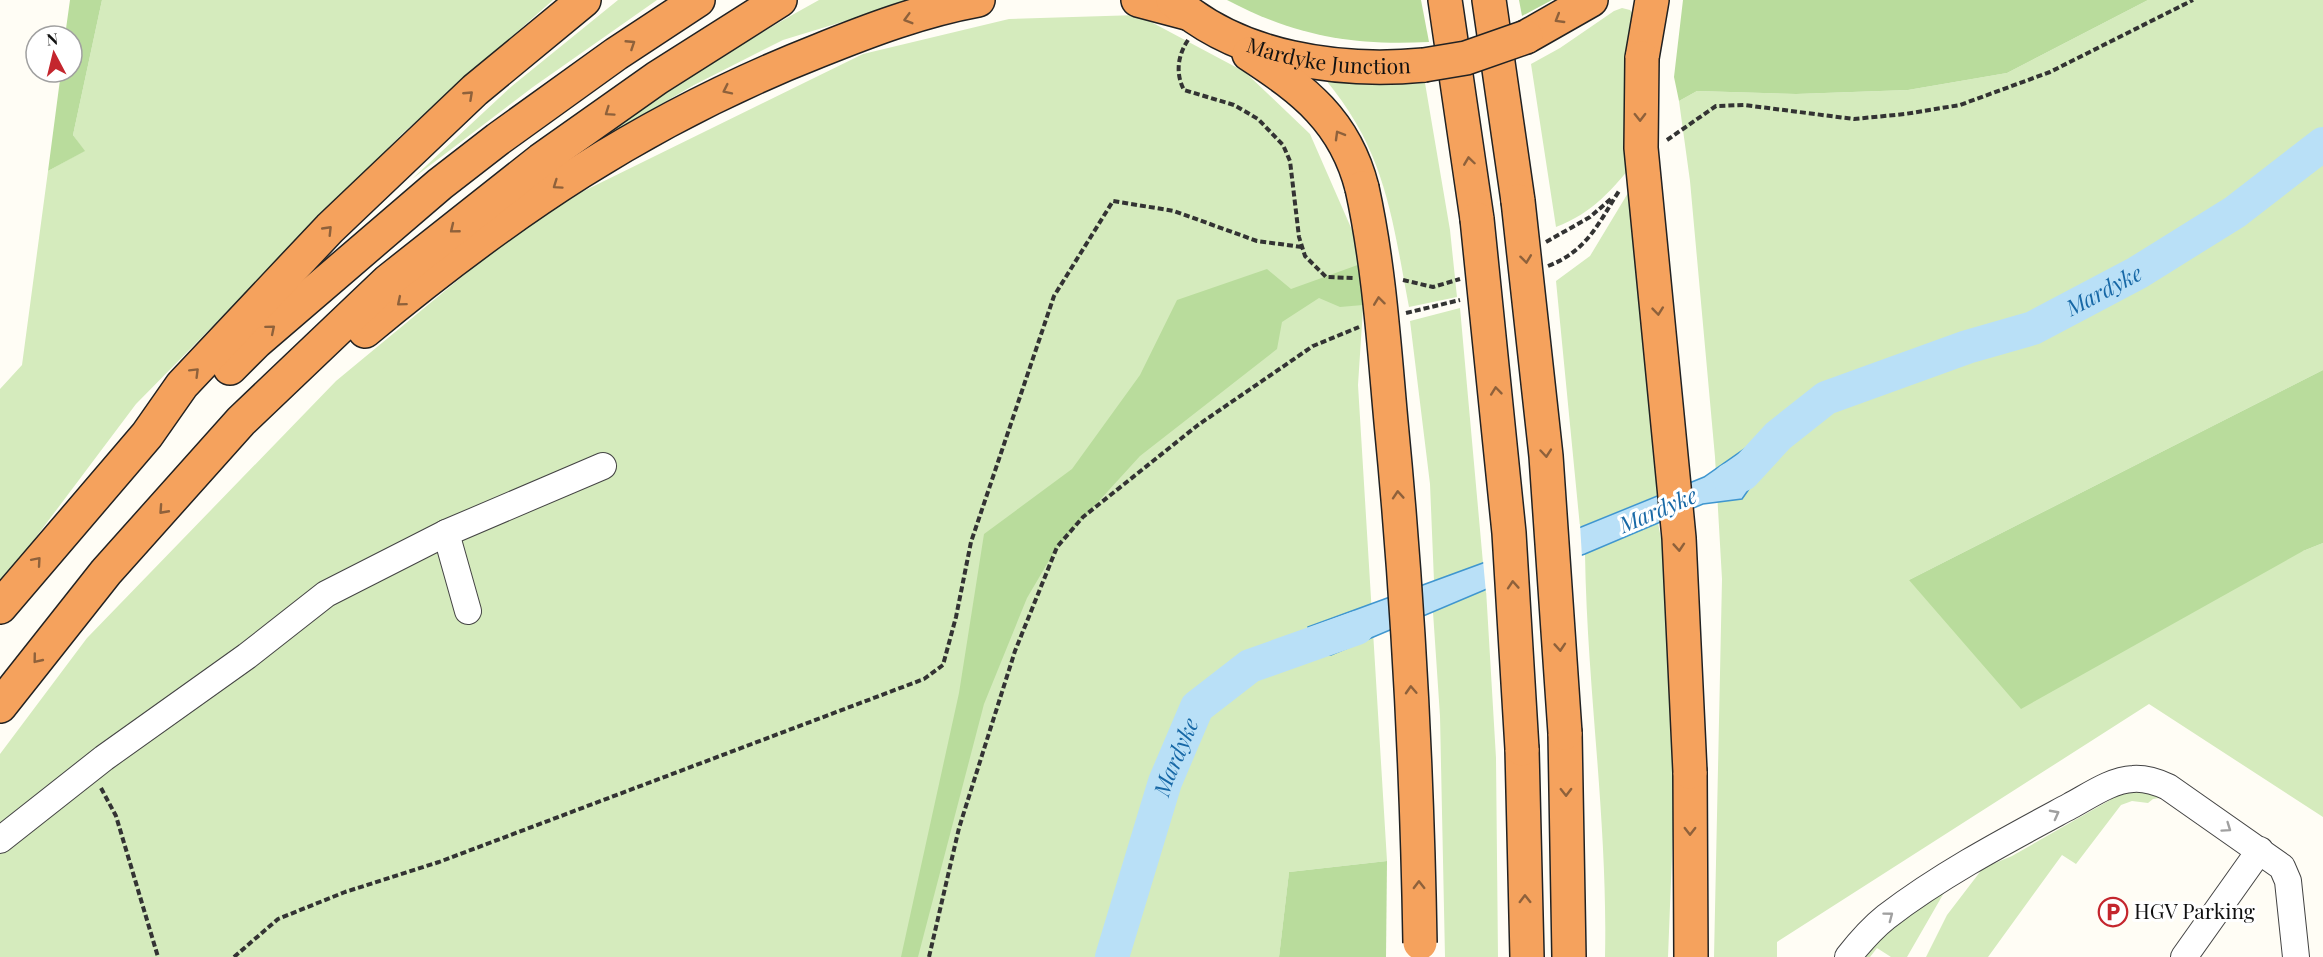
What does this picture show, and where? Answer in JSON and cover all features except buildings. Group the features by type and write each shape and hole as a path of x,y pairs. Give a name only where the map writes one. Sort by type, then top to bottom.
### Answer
{"highway":[{"path":"0,607 147,435 182,385 330,228 475,90 584,0"},
{"path":"147,435 200,398 256,342 440,184 615,54 698,0"},
{"path":"0,706 106,572 241,421 388,281 541,160 657,78 780,0"},
{"path":"202,467 234,448 326,364 408,296 480,239 568,177 663,122 756,75 876,28 978,0"},
{"path":"1138,0 1194,17 1278,73 1318,104 1347,148 1362,188 1371,236 1399,507 1415,756 1420,950"},
{"path":"1445,0 1477,219 1509,522 1522,748 1527,957"},
{"path":"1489,0 1518,201 1546,456 1565,733 1569,957"},
{"name":"Mardyke Junction","path":"1194,17 1256,46 1326,63 1366,68 1424,65 1466,58 1526,37 1591,0"},
{"path":"1652,0 1642,58 1641,148 1679,538 1690,772 1691,957"}],"lane":[{"path":"0,840 91,768 247,656 326,594 446,533 603,466"},
{"path":"446,533 468,611"},
{"path":"1848,957 1866,935 1885,918 1926,889 2024,831 2111,784 2132,778 2153,780 2168,787 2282,867 2288,880 2296,957"},
{"path":"2184,957 2260,850"}],"path":[{"path":"1666,141 1716,106 1744,105 1854,118 1905,114 1960,105 2050,72 2193,0"},
{"path":"1194,17 1178,66 1179,81 1184,90 1234,105 1258,119 1283,145 1290,161 1305,256 1326,277 1356,279"},
{"path":"1544,268 1565,260 1584,246 1621,187"},
{"path":"1538,245 1590,217 1616,195"},
{"path":"234,957 278,919 345,892 439,861 924,679 943,665 956,617 971,542 1054,296 1113,201 1174,211 1257,241 1302,247"},
{"path":"1395,280 1433,287 1463,278"},
{"path":"1401,315 1464,300"},
{"path":"929,957 959,828 1015,651 1057,548 1083,517 1198,425 1313,346 1367,324"},
{"path":"91,768 116,816 158,957"}],"green space":[{"path":"70,0 102,0 84,84 84,24 67,24"},
{"path":"102,0 553,0 403,133 136,404 0,585 0,389 22,365 48,171 84,151 73,135"},
{"path":"618,0 657,0 533,87 412,179 512,86"},
{"path":"819,0 914,0 783,40 694,85 579,152 757,35"},
{"path":"1227,0 1421,0 1429,42 1375,42 1325,36 1277,22"},
{"path":"1519,0 1552,0 1522,16"},
{"path":"1683,0 2148,0 2007,73 1908,90 1796,94 1697,91 1679,101 1674,77"},
{"path":"2148,0 2323,0 2323,370 1909,580 2303,551 2323,543 2323,817 2149,704 1777,942 1777,957 1714,957 1722,579 1715,457 1690,181 1679,101 1697,91 1796,94 1908,90 2007,73"},
{"path":"1622,8 1630,10 1635,17 1637,159 1611,190 1592,207 1556,227 1531,64"},
{"path":"1138,15 1245,72 1310,134 1366,262 1358,385 1387,861 1289,872 1279,957 0,957 0,754 87,638 336,381 539,213 863,54 1009,19"},
{"path":"1325,79 1375,85 1425,83 1450,230 1457,297 1409,307 1384,187 1361,133"},
{"path":"59,84 84,84 73,135 85,151 48,171"},
{"path":"1628,193 1659,495 1580,527 1556,281 1590,256"},
{"path":"1366,262 1363,305 1340,307 1319,298 1282,322 1277,349 1140,456 1057,547 1027,598 984,704 918,957 901,957 959,693 984,534 1072,469 1140,375 1177,300 1267,269 1291,289"},
{"path":"1460,308 1483,563 1434,581 1430,484 1410,321"},
{"path":"2323,370 2323,543 2303,551 2021,709 1909,580"},
{"path":"1658,523 1664,554 1675,778 1668,957 1605,957 1601,806 1589,655 1585,554"},
{"path":"1486,589 1496,758 1498,957 1445,957 1440,716 1433,612"},
{"path":"2133,788 2165,797 2153,799 2148,803 2132,801 2121,805 2076,864 2062,855 1988,957 1926,957 1947,915 1983,868 2012,856 2110,800 2119,792"},
{"path":"1387,861 1386,957 1279,957 1289,872"},
{"path":"1945,891 1907,957 1891,957 1877,948 1870,957 1859,957 1893,923"}],"water":[{"path":"1760,438 1768,462 1742,499 1703,504 1585,554 1487,589 1331,655 1316,656 1308,627 1581,527 1704,477"}],"pier":[{"path":"1580,524 1582,558 1486,593 1483,560"}],"waterway":[{"name":"Mardyke","path":"1730,480 1743,474 1778,436 1826,398 1967,347 2033,328 2137,273 2235,212 2323,144"},
{"name":"Mardyke","path":"1112,957 1165,782 1197,707 1250,666 1357,628"}],"place":[{"name":"HGV Parking","path":"2113,912"}]}
